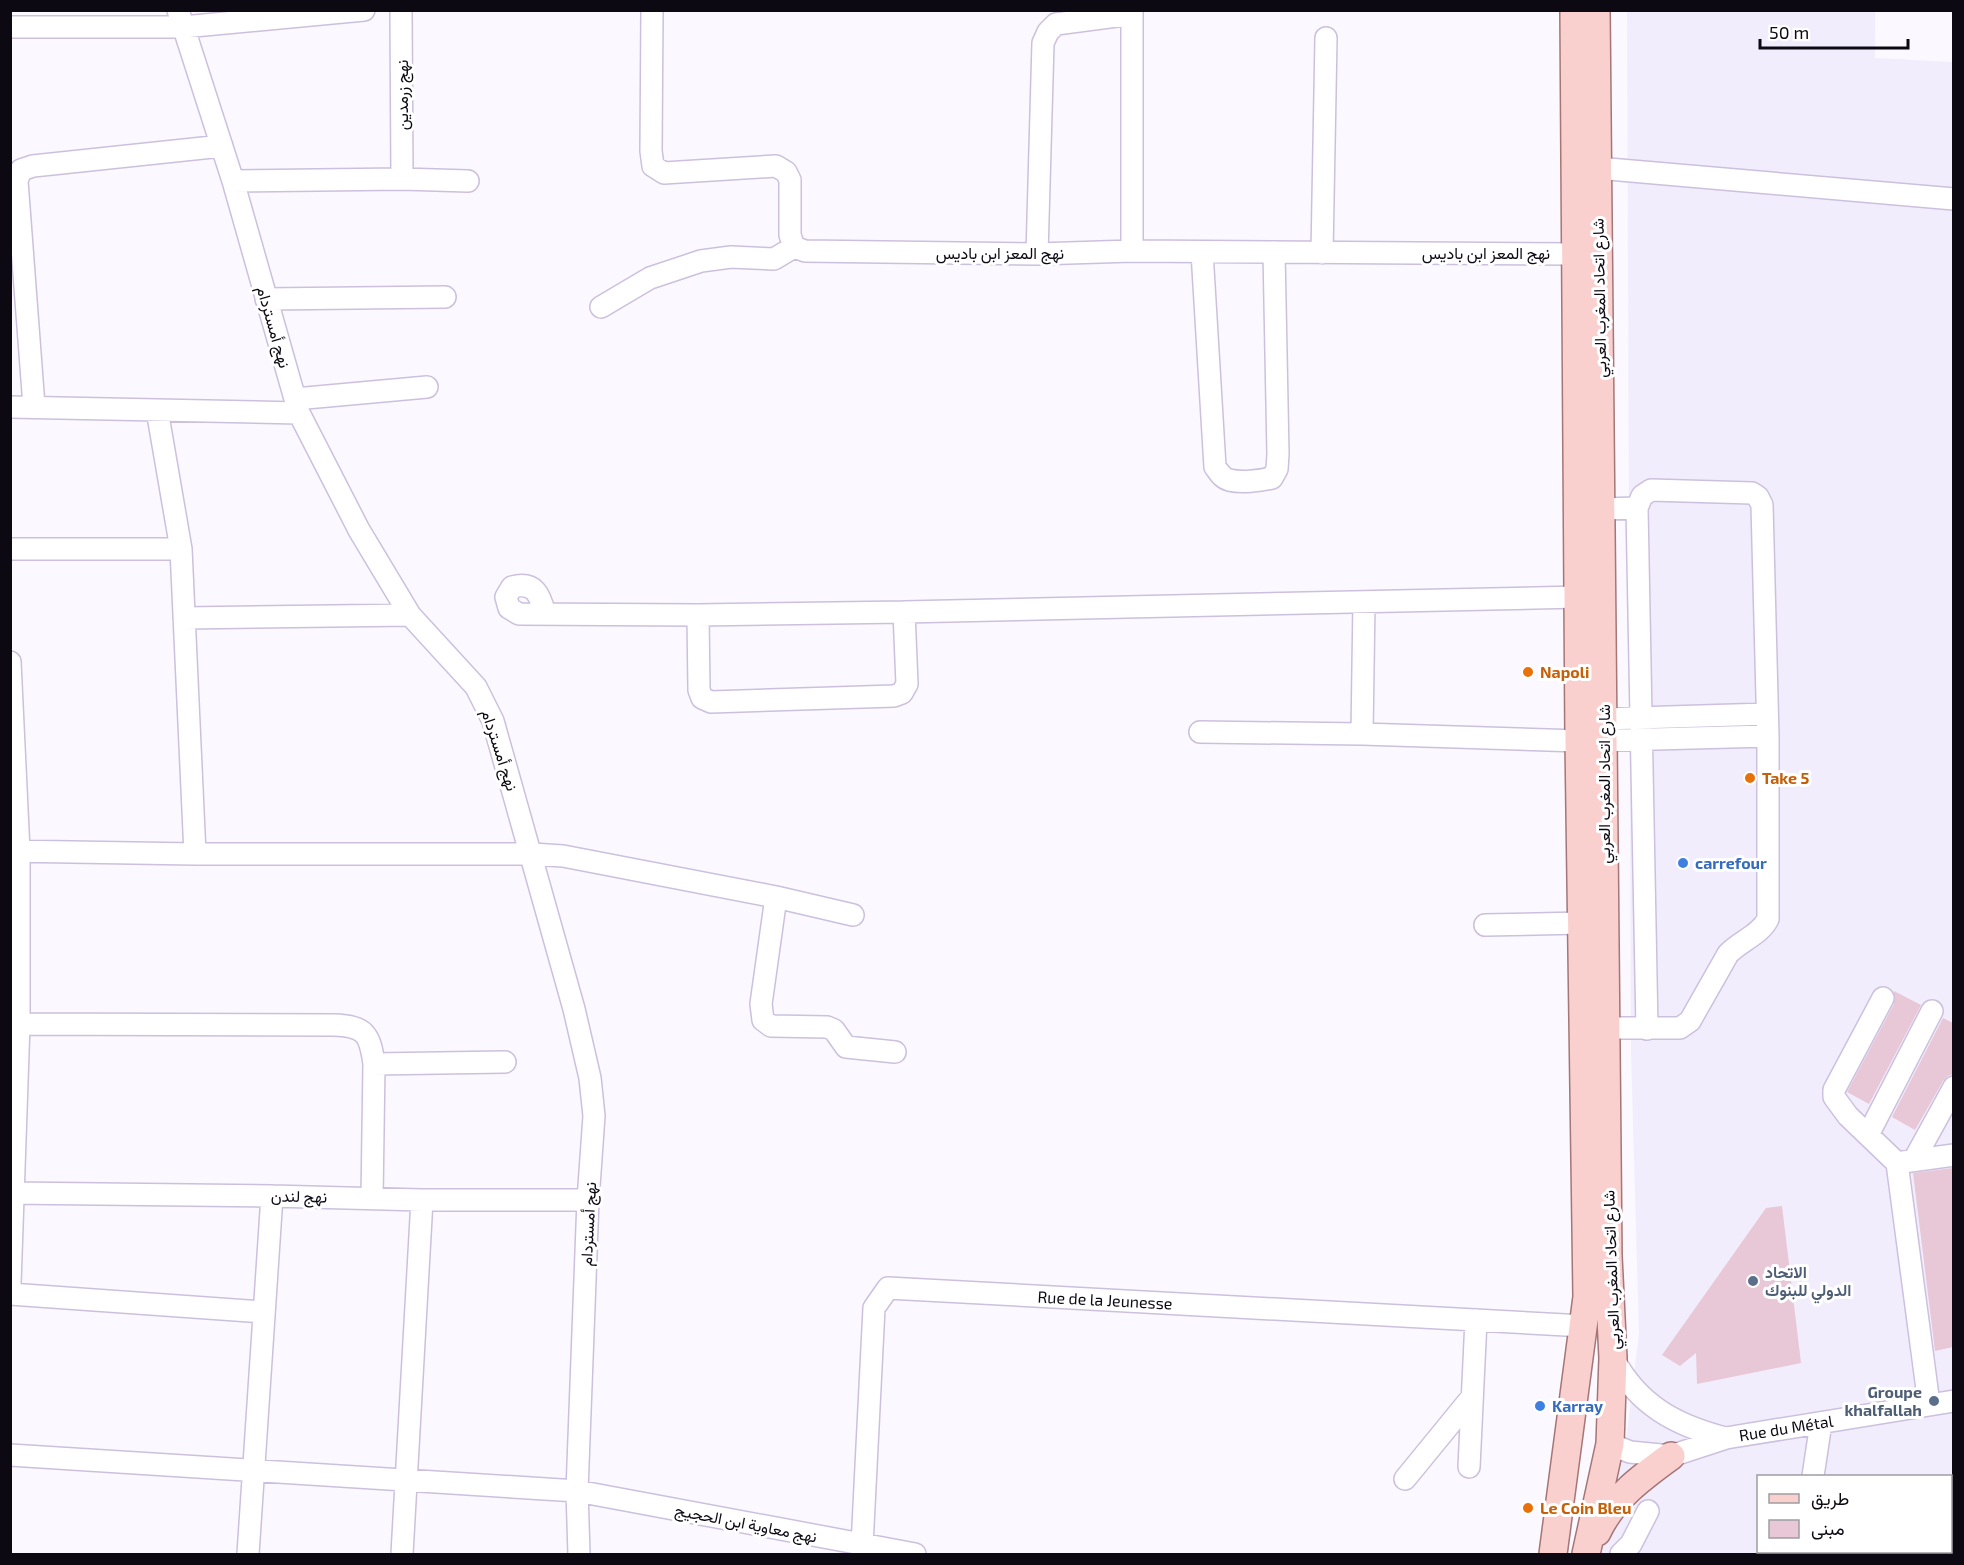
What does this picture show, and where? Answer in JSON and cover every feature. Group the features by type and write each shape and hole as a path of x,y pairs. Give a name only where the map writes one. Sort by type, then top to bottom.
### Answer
{"main road":[{"name":"شارع اتحاد المغرب العربي","path":"1553,1554 1587,1297 1582,923 1595,734 1601,509 1586,168 1574,10"},
{"name":"شارع اتحاد المغرب العربي","path":"1586,1554 1610,1444 1613,1358 1608,1256 1606,1028 1595,734 1579,597 1576,254 1586,168 1596,10"},
{"path":"1584,1326 1585,1371 1599,1420 1610,1444"},
{"path":"1586,1554 1602,1521 1621,1496 1639,1479 1671,1456"}],"street":[{"path":"10,27 364,10"},
{"name":"نهج زرمدين","path":"401,10 402,179"},
{"path":"601,306 651,278 690,264 731,257 774,259 794,247 790,235 790,180 786,172 776,166 664,173 653,166 651,151 652,10"},
{"path":"1036,254 1043,43 1048,32 1056,24 1132,12 1132,251"},
{"name":"نهج أمستردام","path":"180,19 233,181 297,406 359,530 410,615 476,687 484,700 493,721 532,854 574,1009 590,1078 594,1116 588,1200 577,1491 579,1554"},
{"path":"1322,252 1326,38"},
{"path":"34,406 17,252 17,181 21,170 33,166 222,146"},
{"path":"1586,168 1953,199"},
{"path":"233,181 402,179 468,181"},
{"name":"نهج المعز ابن باديس","path":"794,247 806,251 1036,254 1132,251 1576,254"},
{"path":"1202,252 1215,467 1229,480 1262,480 1272,478 1277,469 1278,454 1274,252"},
{"path":"266,299 445,297"},
{"path":"10,407 158,410 297,406 427,387"},
{"path":"158,410 181,549 195,854"},
{"path":"1606,1028 1647,1029 1685,1026 1728,954 1734,947 1761,930 1768,919 1768,736 1762,504 1752,493 1651,490 1642,496 1637,508 1647,1029"},
{"path":"1601,509 1637,508"},
{"path":"10,549 181,549"},
{"path":"544,614 698,615 904,612 1579,597"},
{"path":"1362,734 1364,602"},
{"path":"698,615 699,690 702,698 711,702 894,696 903,693 907,684 904,612"},
{"path":"184,618 410,615"},
{"path":"10,662 15,851 15,1024 10,1284"},
{"path":"1595,734 1642,718 1767,714"},
{"path":"1200,732 1595,734 1642,739 1768,736"},
{"path":"15,851 195,854 532,854 579,858 776,897 853,915"},
{"path":"776,897 761,1004 762,1020 771,1026 827,1027 834,1030 846,1047 895,1052"},
{"path":"1485,925 1582,923"},
{"path":"1883,998 1834,1090 1834,1097 1848,1116 1868,1135 1905,1161 1953,1155"},
{"path":"1868,1135 1932,1011"},
{"path":"15,1024 347,1025 366,1036 371,1042 374,1064 372,1198"},
{"path":"374,1064 505,1062"},
{"path":"1929,1404 1905,1161 1953,1087"},
{"name":"نهج لندن","path":"12,1193 422,1200 588,1200"},
{"path":"248,1554 272,1196"},
{"path":"402,1554 422,1200"},
{"name":"Rue de la Jeunesse","path":"862,1546 874,1308 888,1288 1584,1326"},
{"path":"10,1294 263,1312"},
{"path":"1469,1467 1476,1320"},
{"name":"Rue du Métal","path":"1613,1358 1624,1378 1664,1415 1686,1426 1726,1438"},
{"path":"1405,1479 1472,1397"},
{"name":"Rue du Métal","path":"1610,1444 1630,1452 1671,1456 1726,1438 1953,1401"},
{"path":"1813,1475 1821,1423"},
{"name":"نهج معاوية ابن الحجيج","path":"10,1455 577,1491 862,1546 915,1554"},
{"path":"1621,1554 1631,1544 1648,1511"}],"shaded area":[{"path":"1627,11 1875,11 1875,58 1953,62 1953,1554 1597,1554 1625,1450 1639,1333 1631,1053"}],"building":[{"path":"1894,991 1921,1005 1869,1104 1847,1092 1894,1004"},
{"path":"1943,1018 1953,1023 1953,1074 1943,1081 1915,1130 1892,1117"},
{"path":"1953,1168 1953,1347 1935,1351 1913,1173"},
{"name":"الاتحاد الدولي للبنوك","path":"1782,1206 1801,1363 1697,1384 1696,1353 1680,1366 1662,1355 1766,1208"}],"place":[{"name":"Napoli","path":"1528,672"},
{"name":"Take 5","path":"1750,778"},
{"name":"carrefour","path":"1683,863"},
{"name":"الاتحاد الدولي للبنوك","path":"1753,1281"},
{"name":"Groupe khalfallah","path":"1934,1401"},
{"name":"Karray","path":"1540,1406"},
{"name":"Le Coin Bleu","path":"1528,1508"}]}
